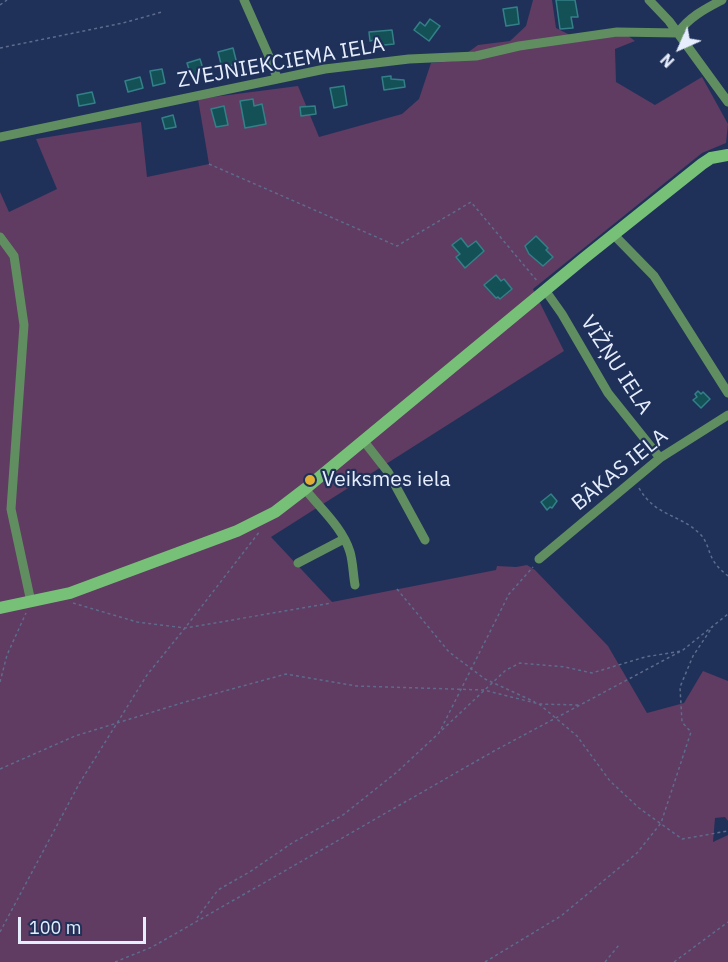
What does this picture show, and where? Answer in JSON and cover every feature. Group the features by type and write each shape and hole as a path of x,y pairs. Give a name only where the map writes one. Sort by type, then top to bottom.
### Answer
{"main road":[{"path":"0,608 81,590 252,525 275,512 613,234 702,164 711,158 728,155"}],"street":[{"path":"244,0 277,78"},
{"path":"648,0 678,33 728,102"},
{"path":"678,33 684,24 699,12 722,0"},
{"name":"ZVEJNIEKCIEMA IELA","path":"0,137 325,69 389,61 476,56 519,46 617,32 678,33"},
{"path":"613,234 654,276 728,393"},
{"path":"0,237 14,256 24,325 10,509 31,602"},
{"name":"VIŽŅU IELA","path":"545,290 562,314 608,393 660,458"},
{"name":"BĀKAS IELA","path":"538,559 660,458 728,415"},
{"path":"363,440 388,472 425,540"},
{"path":"305,489 344,539 350,551 355,585"},
{"path":"298,563 344,539"}],"path":[{"path":"0,5 7,0"},
{"path":"0,48 123,23 162,12"},
{"path":"209,164 397,246 471,202 545,290"},
{"path":"634,479 645,497 662,512 701,534 719,569 728,576"},
{"path":"0,932 79,783 147,675 261,530"},
{"path":"439,733 509,594 538,559"},
{"path":"397,589 449,652 492,682 539,704 578,736 610,781 639,808 682,839 728,831"},
{"path":"55,597 138,622 186,628 332,603"},
{"path":"0,682 7,654 31,602"},
{"path":"115,962 152,947 494,750 683,650 728,614"},
{"path":"485,962 561,916 637,854 661,823 691,732 682,722 680,687 693,656 716,623"},
{"path":"195,921 218,890 292,843 343,815 397,772 506,670 520,663 565,667 592,673 645,657 683,650"},
{"path":"0,769 75,736 286,674 356,687 484,690 539,704 580,705"},
{"path":"674,962 728,922"},
{"path":"605,962 619,945"}],"shaded area":[{"path":"533,0 552,0 556,28 580,40 627,35 635,41 615,49 616,82 655,105 702,77 728,124 726,143 702,153 533,289 564,351 271,537 332,602 496,570 497,566 527,565 535,570 608,646 647,713 684,703 703,671 728,681 728,821 725,817 715,818 713,842 728,835 728,962 0,962 0,192 9,212 57,189 36,139 141,122 147,177 209,164 198,99 298,86 319,137 402,114 419,99 431,63 456,61 478,45 510,41 526,26"}],"building":[{"path":"556,0 575,0 578,17 571,17 573,28 560,29"},
{"path":"517,7 519,24 506,26 503,9"},
{"path":"430,19 440,26 429,41 414,30 420,22 425,26"},
{"path":"392,30 394,44 374,46 374,40 370,41 369,32"},
{"path":"233,48 237,64 222,68 218,52"},
{"path":"200,59 204,72 191,76 187,63"},
{"path":"162,69 165,83 153,86 150,71"},
{"path":"391,76 391,79 404,80 405,87 384,90 382,77"},
{"path":"140,77 143,88 128,92 125,81"},
{"path":"344,86 347,105 334,108 330,88"},
{"path":"92,92 95,103 79,106 77,95"},
{"path":"253,99 254,106 262,104 266,124 245,128 240,101"},
{"path":"224,106 228,125 216,127 211,109"},
{"path":"315,106 316,114 301,116 300,107"},
{"path":"173,115 176,127 165,129 162,118"},
{"path":"536,236 553,257 543,266 529,254 525,246"},
{"path":"461,238 468,247 476,241 484,251 465,268 456,257 460,254 452,245"},
{"path":"496,275 501,281 504,279 512,289 500,299 496,298 484,285"},
{"path":"698,391 701,394 703,392 710,399 701,408 693,400 697,397 695,394"},
{"path":"551,494 557,501 552,508 547,510 541,502"}],"place":[{"name":"Veiksmes iela","path":"310,480"}]}
